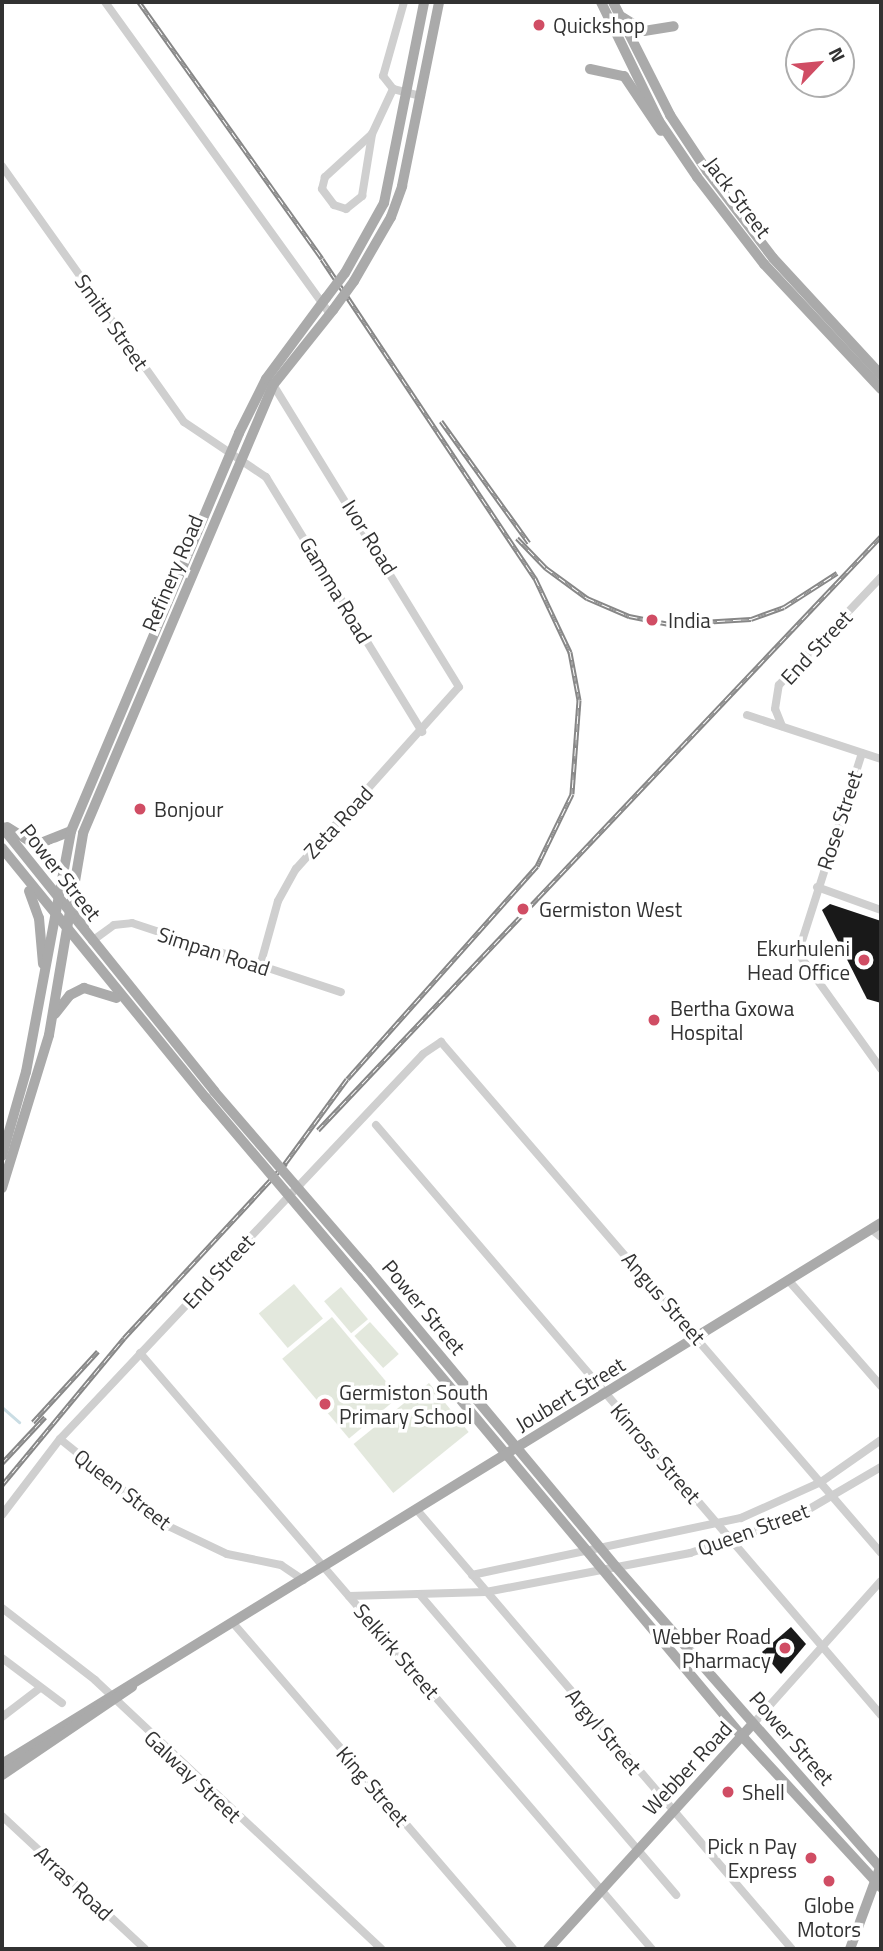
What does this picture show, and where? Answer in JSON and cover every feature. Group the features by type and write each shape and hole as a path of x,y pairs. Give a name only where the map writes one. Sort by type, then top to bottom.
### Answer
{"main road":[{"name":"Refinery Road","path":"2,1156 49,961 71,831 188,555 270,381 345,273 380,212 424,2"},
{"name":"Refinery Road","path":"270,381 332,312 354,281 391,217 421,96 439,2"},
{"name":"Jack Street","path":"601,2 676,146 764,264 881,389"},
{"name":"Jack Street","path":"613,2 670,115 707,171 773,258 881,375"},
{"path":"619,15 644,31 674,26"},
{"path":"590,69 624,76 648,117 676,146"},
{"path":"380,212 391,217"},
{"name":"Refinery Road","path":"2,1185 52,1017 83,833 198,560 236,453"},
{"path":"188,555 198,560"},
{"path":"167,603 178,607"},
{"path":"145,656 155,661"},
{"path":"2,821 28,844 51,843 71,831"},
{"name":"Power Street","path":"2,827 210,1094 358,1277 741,1735 878,1885"},
{"name":"Power Street","path":"2,848 25,882 124,1002 367,1268 602,1551 881,1867"},
{"path":"75,880 89,938"},
{"path":"25,882 42,935 41,986"},
{"path":"52,1017 70,995 84,988 124,1002"},
{"name":"Joubert Street","path":"2,1775 135,1684 881,1223"},
{"name":"Joubert Street","path":"2,1763 112,1699"},
{"name":"Webber Road","path":"548,1949 753,1724"},
{"path":"850,1949 878,1885 881,1867"}],"street":[{"path":"106,2 332,312"},
{"path":"404,2 383,76 393,89 421,96"},
{"path":"372,134 325,177 323,189 334,205 346,209 362,196 372,134 393,89"},
{"name":"Smith Street","path":"2,166 174,410 196,432 236,453"},
{"name":"Ivor Road","path":"270,381 456,676 458,692 452,701"},
{"name":"Gamma Road","path":"236,453 271,484 422,732"},
{"name":"End Street","path":"782,726 775,709 779,685 881,578"},
{"name":"Zeta Road","path":"260,966 278,901 296,869 452,701"},
{"path":"747,715 881,759"},
{"name":"Rose Street","path":"862,752 817,887 799,957 879,1066"},
{"path":"817,887 881,909"},
{"name":"Simpan Road","path":"89,938 114,925 132,923 341,992"},
{"name":"End Street","path":"2,1514 60,1439 140,1353 423,1054 436,1043 446,1044"},
{"name":"Angus Street","path":"446,1044 881,1553"},
{"path":"879,1066 881,1074"},
{"name":"Kinross Street","path":"376,1125 881,1715"},
{"path":"871,1230 881,1237"},
{"path":"789,1281 881,1386"},
{"name":"Selkirk Street","path":"140,1353 652,1949"},
{"name":"Queen Street","path":"60,1439 122,1494 187,1537 227,1554 275,1562 303,1580"},
{"name":"Queen Street","path":"589,1553 718,1525 821,1482 881,1440"},
{"name":"Queen Street","path":"603,1569 732,1541 834,1497 881,1467"},
{"name":"Argyl Street","path":"417,1510 672,1812 792,1949"},
{"path":"472,1575 589,1553"},
{"path":"349,1596 421,1596 486,1591 603,1569"},
{"name":"Webber Road","path":"753,1724 881,1581"},
{"path":"421,1596 676,1895"},
{"name":"Galway Street","path":"2,1608 112,1699 380,1949"},
{"name":"King Street","path":"233,1623 513,1949"},
{"path":"2,1658 62,1703"},
{"path":"2,1717 40,1688"},
{"name":"Arras Road","path":"2,1816 145,1949"}],"shaded area":[{"path":"294,1284 323,1318 288,1348 259,1314"},
{"path":"341,1287 368,1319 351,1333 324,1301"},
{"path":"332,1317 399,1397 349,1438 282,1359"},
{"path":"370,1322 399,1354 383,1368 354,1336"},
{"path":"429,1383 469,1432 393,1493 354,1444"}],"building":[{"name":"Ekurhuleni Head Office","path":"830,904 881,921 881,1003 867,999 822,910"},
{"name":"Webber Road Pharmacy","path":"791,1627 806,1644 781,1674 762,1652"}],"waterway":[{"path":"2,1407 19,1422"}],"railway":[{"path":"139,2 322,259 535,578 570,652 579,700 572,794 537,866 347,1079 281,1169"},
{"path":"441,421 529,543"},
{"path":"318,1130 881,536"},
{"path":"517,538 546,568 587,598 629,616 669,624 751,619 784,607 837,573"},
{"path":"2,1485 124,1338 286,1163"},
{"path":"33,1422 98,1351"},
{"path":"2,1463 45,1417"}],"place":[{"name":"Quickshop","path":"539,25"},
{"name":"India","path":"652,620"},
{"name":"Bonjour","path":"140,809"},
{"name":"Germiston West","path":"523,909"},
{"name":"Ekurhuleni Head Office","path":"864,960"},
{"name":"Bertha Gxowa Hospital","path":"654,1020"},
{"name":"Germiston South Primary School","path":"325,1404"},
{"name":"Webber Road Pharmacy","path":"785,1648"},
{"name":"Shell","path":"728,1792"},
{"name":"Pick n Pay Express","path":"811,1858"},
{"name":"Globe Motors","path":"829,1881"}]}
